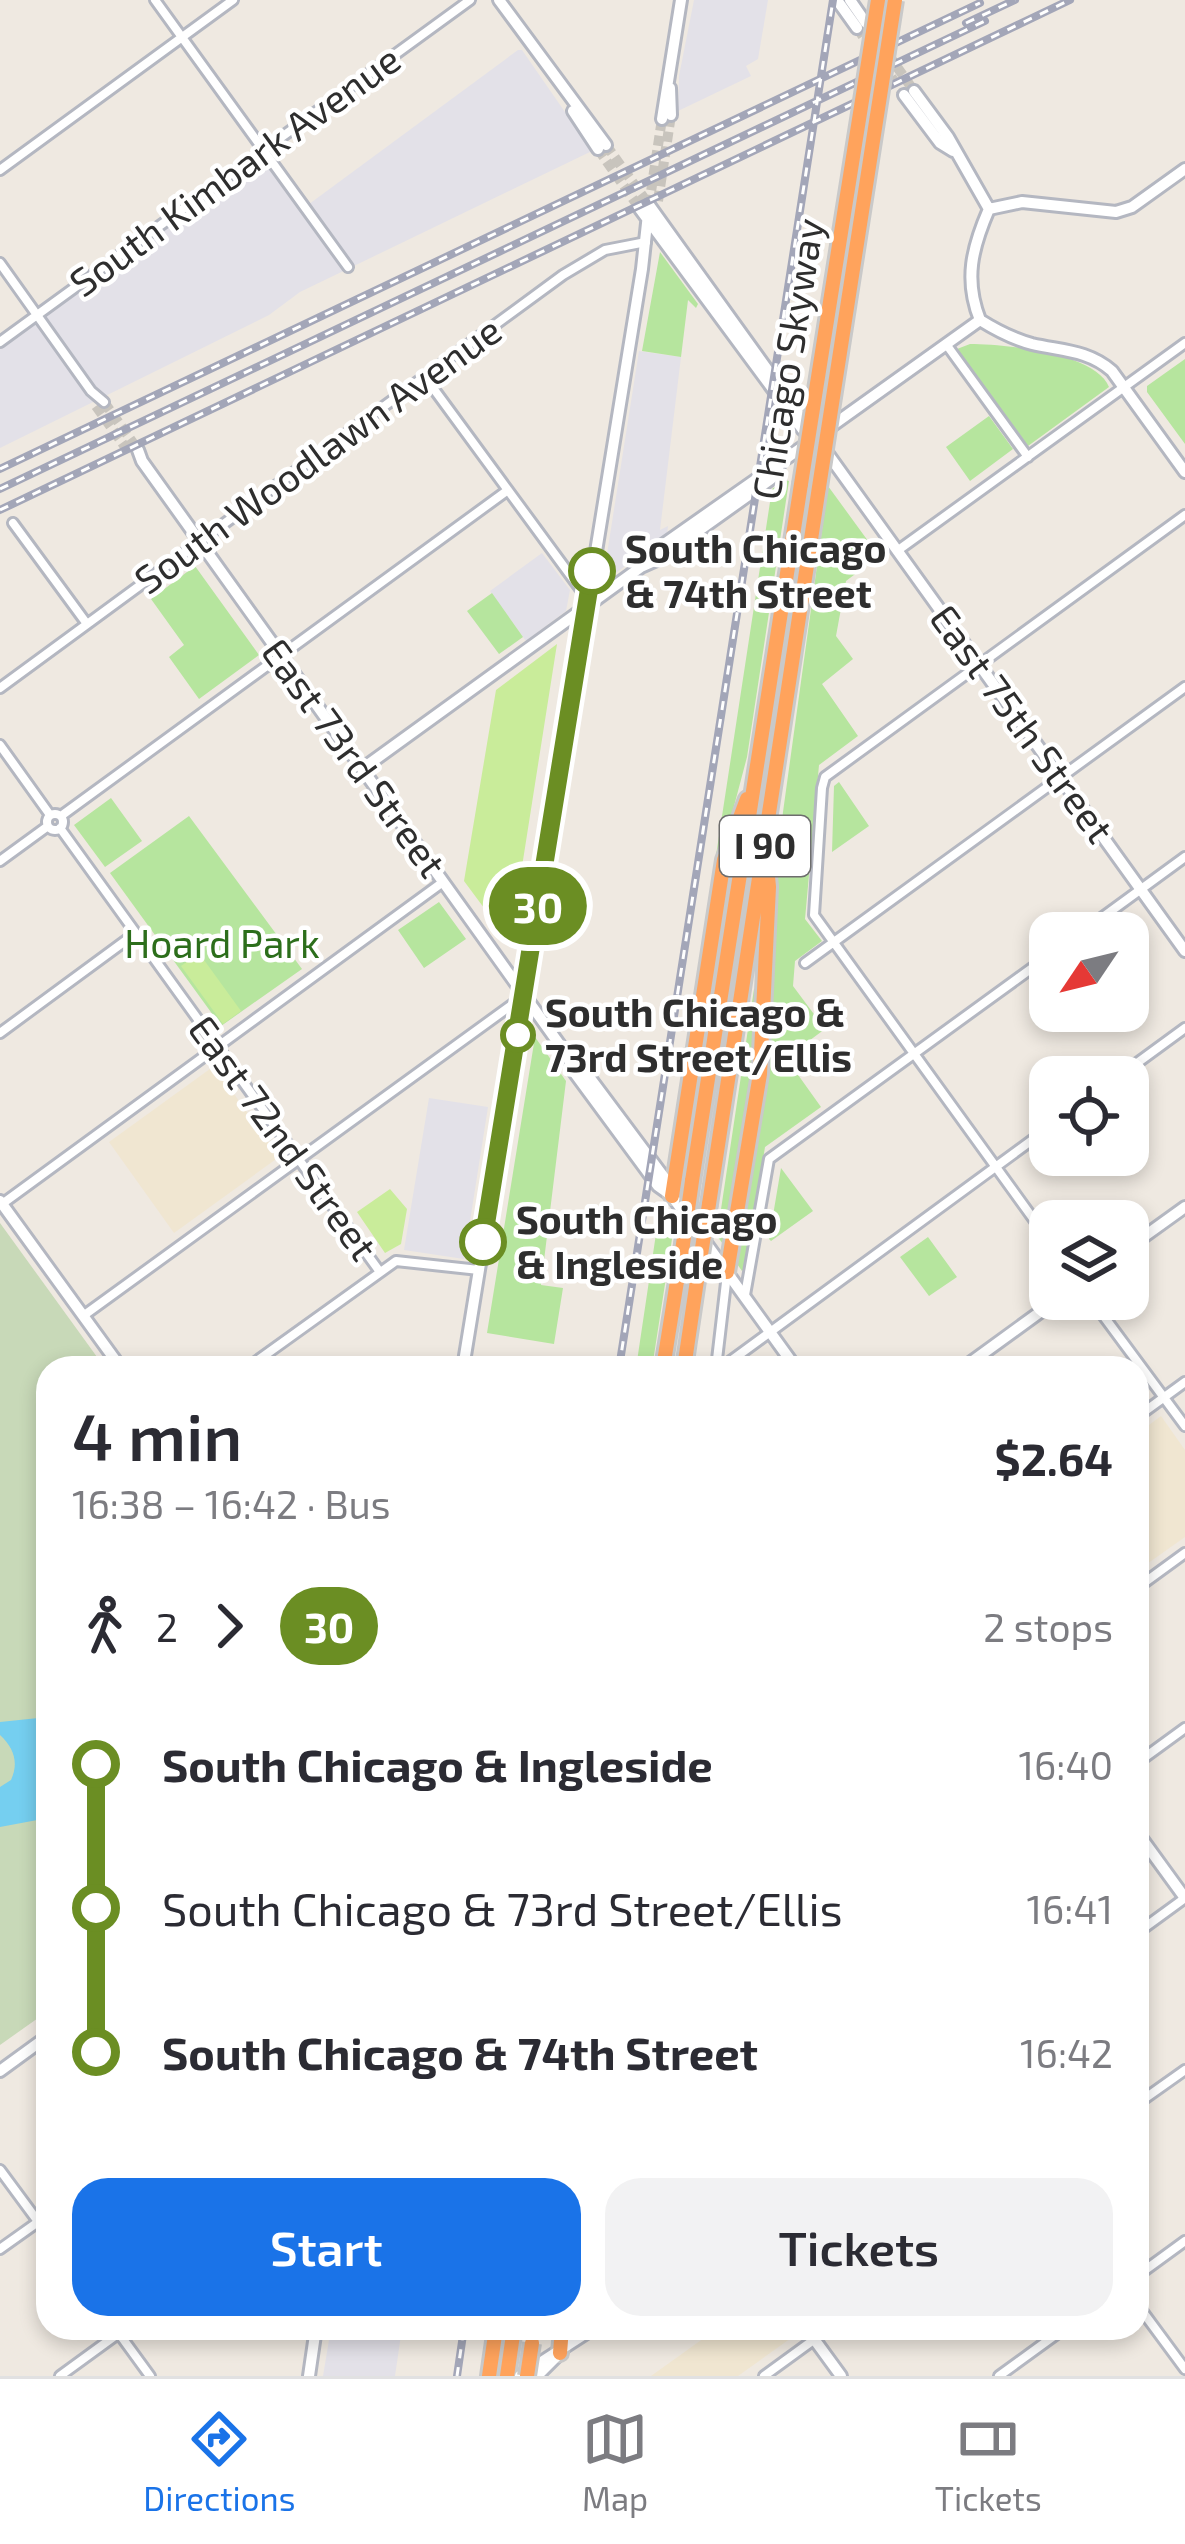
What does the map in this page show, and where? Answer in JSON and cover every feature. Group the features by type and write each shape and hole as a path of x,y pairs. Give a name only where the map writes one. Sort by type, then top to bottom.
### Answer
{"highway":[{"name":"Chicago Skyway","path":"665,1356 878,0"},
{"name":"Chicago Skyway","path":"686,1356 895,0"},
{"path":"672,1196 724,860 738,814 753,789"},
{"path":"727,1272 763,1040 769,887 765,848"},
{"path":"489,2376 494,2340"},
{"path":"507,2376 512,2340"},
{"path":"523,2376 532,2340"},
{"path":"560,2353 561,2340"}],"street":[{"path":"155,0 347,267"},
{"path":"0,170 233,0"},
{"name":"South Kimbark Avenue","path":"0,341 470,0"},
{"path":"500,0 602,147"},
{"path":"666,117 681,0"},
{"path":"837,0 852,5 862,25"},
{"path":"909,93 988,209"},
{"path":"988,209 1022,202 1116,212 1185,169"},
{"path":"988,209 976,238 969,281 980,320 1030,344 1084,352 1100,361 1185,472"},
{"name":"East 75th Street","path":"646,242 650,212 1185,951"},
{"path":"465,1356 646,242"},
{"name":"South Woodlawn Avenue","path":"0,688 583,262 605,250 646,242"},
{"path":"0,263 100,404"},
{"path":"362,770 640,567 672,537 980,320"},
{"path":"897,551 1185,343"},
{"path":"946,344 1028,457"},
{"path":"424,376 587,602"},
{"name":"East 73rd Street","path":"137,455 574,1072 658,1186 672,1196 787,1356"},
{"path":"0,861 508,490"},
{"path":"1029,1213 812,908 825,777 1185,515"},
{"path":"13,523 87,624"},
{"path":"805,963 1185,687"},
{"name":"East 72nd Street","path":"0,745 380,1272"},
{"path":"1110,912 1185,857"},
{"path":"112,1356 1,1203 443,882"},
{"path":"0,1033 136,933"},
{"path":"745,1297 770,1160 1029,970"},
{"path":"83,1316 524,996"},
{"path":"1147,1056 1185,1028"},
{"path":"735,1356 1029,1143"},
{"path":"1149,1233 1185,1207"},
{"path":"264,1356 402,1258 479,1270"},
{"path":"719,1356 727,1272"},
{"path":"980,1356 1029,1320"},
{"path":"1107,1320 1133,1356"},
{"path":"1149,1377 1185,1426"},
{"path":"1149,1408 1185,1382"},
{"path":"1149,1579 1185,1553"},
{"path":"1149,1754 1185,1728"},
{"path":"1149,1848 1185,1898 1149,1924"},
{"path":"0,2071 36,2045"},
{"path":"1149,2096 1185,2070"},
{"path":"0,2170 36,2219"},
{"path":"0,2249 36,2223"},
{"path":"1149,2267 1185,2241"},
{"path":"1149,2320 1185,2369"},
{"path":"60,2376 106,2340"},
{"path":"124,2340 151,2376"},
{"path":"309,2376 314,2340"},
{"path":"537,2376 578,2340"},
{"path":"764,2376 813,2340"},
{"path":"815,2340 841,2376"},
{"path":"999,2376 1048,2340"},
{"path":"523,2376 545,2358 560,2353"},
{"path":"557,2376 560,2353"}],"shaded area":[{"path":"694,0 768,0 758,59 746,66 751,76 678,111 679,76"},
{"path":"518,50 592,151 300,292 269,315 0,448 0,348 262,157 301,210"},
{"path":"639,351 681,357 660,530 668,526 667,535 609,578 604,573"},
{"path":"542,553 570,590 566,611 526,641 490,591"},
{"path":"214,1066 279,1157 174,1233 109,1142"},
{"path":"429,1098 488,1107 464,1259 404,1250"},
{"path":"1161,1416 1185,1450 1185,1537 1149,1562 1149,1425"},
{"path":"329,2340 400,2340 395,2376 323,2376"},
{"path":"701,2340 788,2340 738,2376 651,2376"}],"green space":[{"path":"660,252 698,304 696,308 688,300 681,357 642,351"},
{"path":"970,344 1068,358 1101,375 1109,387 1028,446 957,349"},
{"path":"1185,359 1185,444 1147,386"},
{"path":"989,416 1013,449 970,481 946,447"},
{"path":"789,481 747,757 724,844 669,1163 772,489"},
{"path":"828,486 879,556 846,581 836,636 853,659 822,684 858,736 819,765 805,919 822,941 795,961 793,986 825,1029 786,1058 821,1107 765,1147 742,1271 735,1261 783,812"},
{"path":"195,566 259,655 199,699 169,657 184,645 151,599"},
{"path":"492,593 523,637 499,654 467,611"},
{"path":"557,644 510,943 464,881 496,690"},
{"path":"839,782 869,826 832,852 834,786"},
{"path":"111,798 142,841 105,867 74,825"},
{"name":"Hoard Park","path":"189,816 302,969 221,1026 110,873"},
{"path":"439,902 466,939 424,968 398,930"},
{"path":"199,953 241,1011 223,1024 181,966"},
{"path":"754,989 760,990 758,1056 723,1244 717,1236"},
{"path":"535,1037 566,1081 541,1285 563,1288 554,1344 487,1333"},
{"path":"781,1168 813,1211 771,1241 769,1239"},
{"path":"390,1189 407,1209 401,1244 385,1253 357,1212"},
{"path":"660,1207 674,1226 654,1356 638,1356"},
{"path":"0,1223 96,1356 36,1356 36,2020 0,2045"},
{"path":"928,1237 957,1277 929,1296 900,1257"}],"water":[{"path":"36,1718 36,1820 0,1827 0,1787 11,1780 15,1762 0,1735 0,1722"}],"tunnel":[{"path":"857,28 904,95"},
{"path":"871,30 914,91"},
{"path":"658,201 671,115"},
{"path":"649,205 662,119"},
{"path":"606,145 649,205"},
{"path":"598,149 640,209"},
{"path":"104,402 138,450"},
{"path":"96,406 130,454"}],"railway":[{"path":"621,1356 833,0"},
{"path":"966,23 1015,0"},
{"path":"0,510 1070,0"},
{"path":"0,469 980,3"},
{"path":"0,489 985,21"},
{"path":"457,2376 462,2340"}],"bus line":[{"name":"30","path":"483,1242 592,571"}],"place":[{"name":"South Chicago & 74th Street","path":"592,571"},
{"name":"South Chicago & 73rd Street/Ellis","path":"518,1035"},
{"name":"South Chicago & Ingleside","path":"483,1242"}]}
